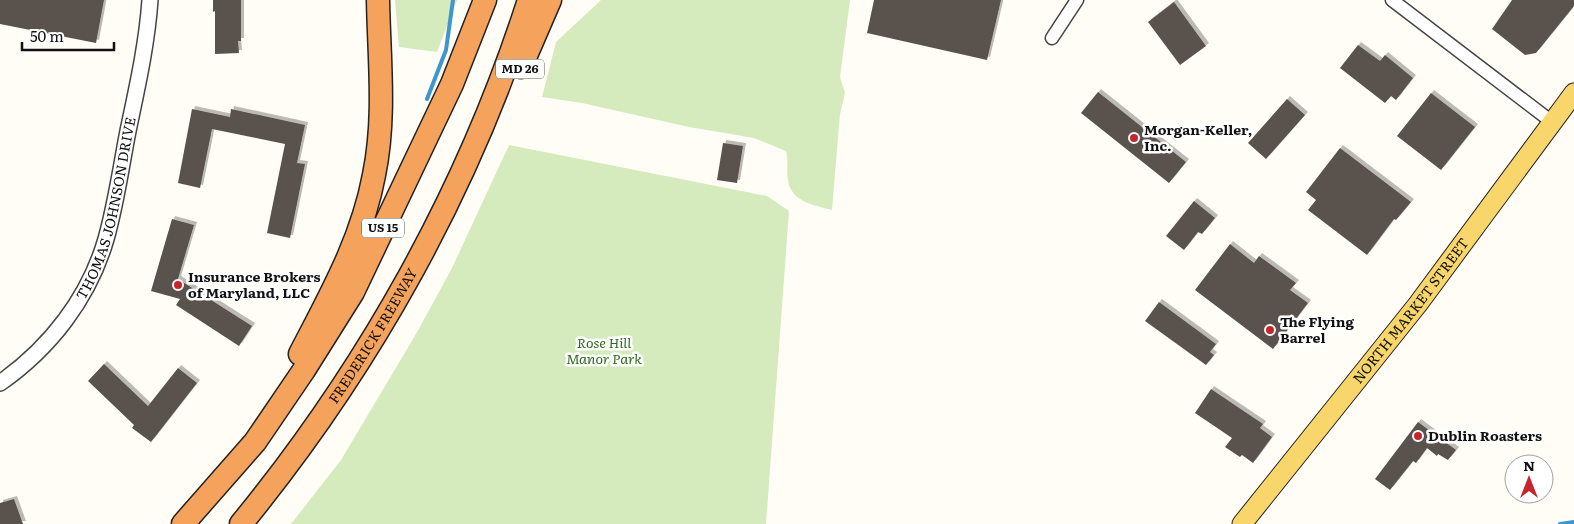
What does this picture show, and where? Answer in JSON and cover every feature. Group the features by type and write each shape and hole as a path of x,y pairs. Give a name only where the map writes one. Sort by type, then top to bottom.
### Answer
{"highway":[{"path":"255,442 346,262 367,204 374,175 380,117 378,0"},
{"name":"US 15","path":"184,524 255,442 319,348 353,292 452,84 480,17 485,0"},
{"path":"480,134 497,93 529,0"},
{"name":"MD 26","path":"480,134 514,82 550,0"},
{"name":"FREDERICK FREEWAY","path":"241,524 313,430 391,309 430,240 480,134"}],"main road":[{"name":"NORTH MARKET STREET","path":"1242,524 1418,304 1574,93"}],"street":[{"name":"THOMAS JOHNSON DRIVE","path":"0,383 32,358 59,329 82,295 100,258 116,198 145,46 150,0"},
{"path":"1052,38 1077,0"},
{"path":"1392,0 1552,122"}],"green space":[{"path":"395,0 457,0 437,52 399,47"},
{"path":"601,0 850,0 840,77 845,93 840,114 832,210 798,198 790,187 788,180 786,151 754,138 689,127 582,103 542,97 556,42"},
{"name":"Rose Hill Manor Park","path":"509,145 767,196 789,211 766,524 291,524 341,460 416,334 452,268"}],"building":[{"path":"0,0 104,0 96,43 0,24"},
{"path":"213,0 241,0 241,41 238,41 239,53 215,54 215,11 213,12"},
{"path":"874,0 1001,0 987,60 867,33"},
{"path":"1512,0 1574,0 1574,6 1536,53 1525,55 1492,29"},
{"path":"1174,2 1206,46 1180,65 1148,22"},
{"path":"1358,45 1380,61 1385,55 1413,78 1396,100 1391,96 1385,103 1340,68"},
{"name":"Morgan-Keller, Inc.","path":"1098,92 1186,162 1169,183 1081,113"},
{"path":"1431,93 1475,127 1441,170 1397,136"},
{"path":"1287,99 1305,115 1266,159 1248,143"},
{"path":"192,109 230,117 231,109 305,125 297,163 305,164 290,238 267,233 285,144 212,129 200,188 178,183"},
{"path":"723,143 743,146 737,183 717,180"},
{"path":"1340,148 1411,202 1396,220 1394,219 1367,255 1308,210 1316,200 1306,192"},
{"path":"1194,201 1215,218 1202,234 1198,232 1184,250 1166,236"},
{"path":"172,219 194,225 178,279 252,326 239,346 176,305 180,299 151,291"},
{"path":"1230,244 1254,263 1259,256 1296,283 1290,290 1308,303 1273,349 1195,290"},
{"path":"1159,302 1216,344 1210,352 1214,355 1206,365 1145,321"},
{"path":"104,364 148,406 178,368 197,383 151,442 132,428 134,425 88,381"},
{"path":"1211,389 1263,424 1260,428 1272,437 1253,463 1225,447 1232,438 1195,413"},
{"path":"1418,422 1456,450 1448,460 1438,454 1437,456 1427,448 1416,463 1413,461 1390,490 1375,479"},
{"path":"14,499 23,524 0,524 0,503"}],"waterway":[{"path":"427,99 446,50 453,0"},
{"path":"1560,524 1574,522"}],"place":[{"name":"Morgan-Keller, Inc.","path":"1134,138"},
{"name":"Insurance Brokers of Maryland, LLC","path":"178,285"},
{"name":"The Flying Barrel","path":"1270,330"},
{"name":"Dublin Roasters","path":"1418,436"}]}
